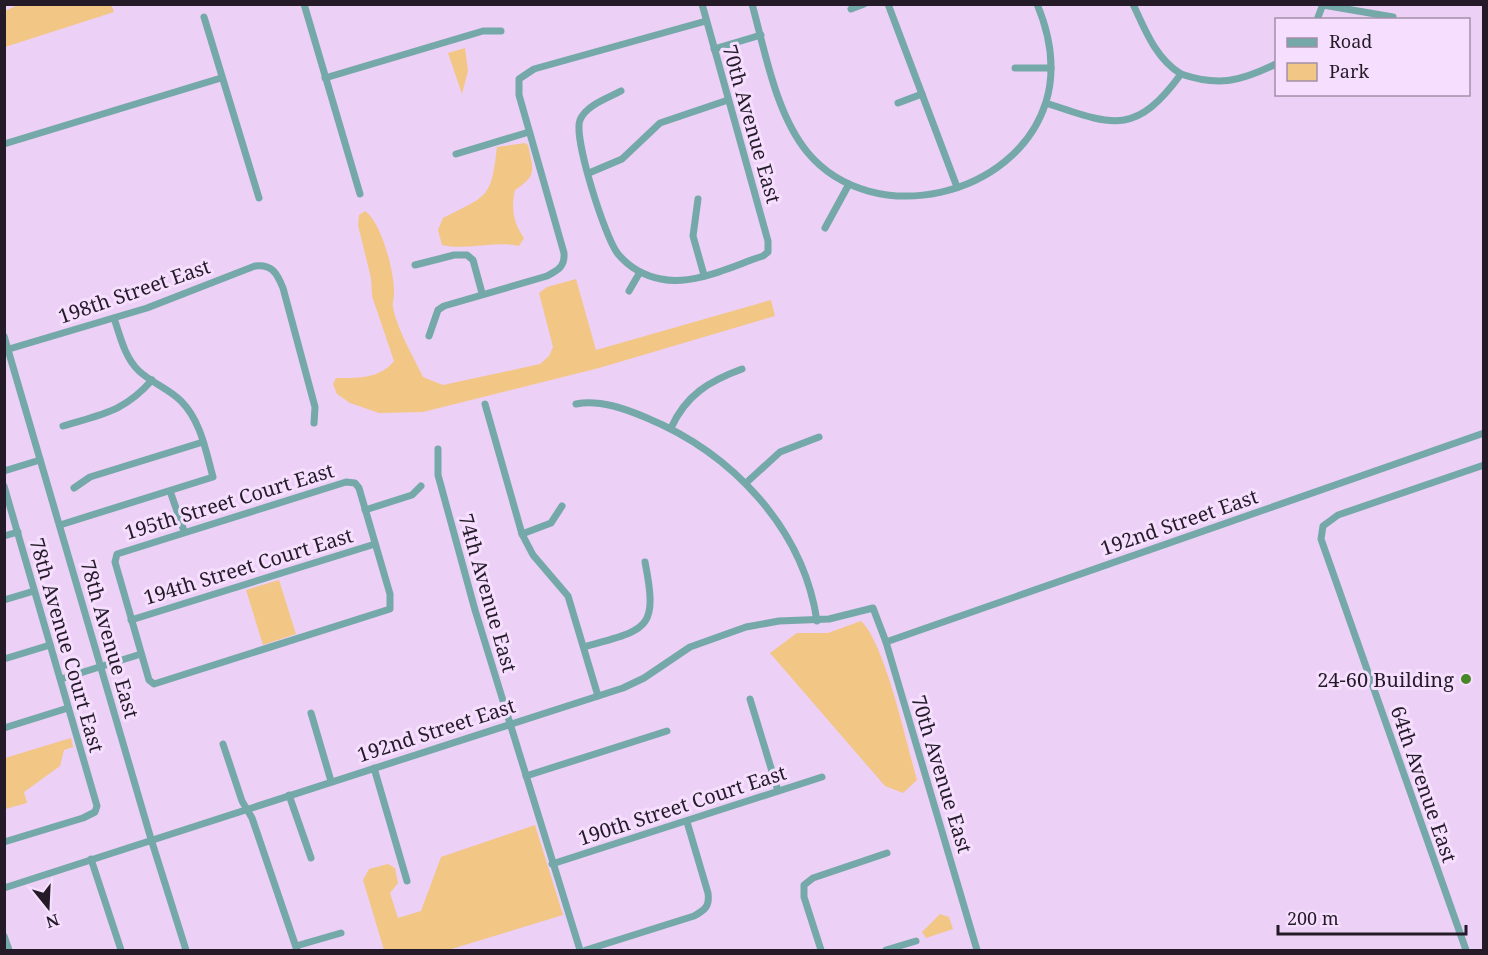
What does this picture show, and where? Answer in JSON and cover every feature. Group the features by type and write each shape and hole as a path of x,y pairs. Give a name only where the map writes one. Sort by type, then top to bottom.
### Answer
{"street":[{"path":"304,4 360,194"},
{"name":"70th Avenue East","path":"702,4 769,246 768,252 763,256 704,275"},
{"path":"752,4 781,105 796,137 821,166 849,184 870,193 891,197 925,196 957,187 982,176 1012,154 1032,130 1046,103 1051,68 1047,31 1037,4"},
{"path":"851,9 864,4"},
{"path":"888,4 957,187"},
{"path":"1133,4 1151,41 1166,62 1181,74 1208,82 1229,81 1275,64"},
{"path":"1323,5 1393,18"},
{"path":"204,17 259,198"},
{"path":"429,336 438,310 451,303 482,293 546,276 558,270 563,263 564,253 519,95 518,82 521,77 534,69 706,21"},
{"path":"325,78 483,31 501,31"},
{"path":"714,49 761,35"},
{"path":"1016,68 1051,68"},
{"path":"1046,103 1101,120 1122,120 1138,116 1154,106 1181,74"},
{"path":"4,144 221,78"},
{"path":"621,91 591,107 581,117 578,130 609,241 623,260 640,272 659,279 681,281 704,275 693,236 698,199"},
{"path":"898,103 922,94"},
{"path":"589,173 622,159 645,134 660,123 728,100"},
{"path":"456,154 529,132"},
{"path":"825,228 849,184"},
{"path":"415,265 465,255 473,260 482,293"},
{"name":"198th Street East","path":"9,349 114,318 255,266 269,267 279,276 283,288 315,407 314,423"},
{"path":"629,291 640,272"},
{"path":"60,525 213,477 203,442 191,414 181,401 132,364 122,344 114,318"},
{"name":"78th Avenue East","path":"4,336 186,951"},
{"path":"671,428 687,401 703,387 742,369"},
{"path":"63,426 119,409 138,395 152,380"},
{"path":"576,404 586,402 610,406 671,428 704,447 746,483 771,512 789,542 805,577 817,621"},
{"path":"485,404 522,534 532,555 568,596 598,696"},
{"name":"192nd Street East","path":"886,642 1484,433"},
{"path":"746,483 780,452 819,437"},
{"path":"74,489 90,477 203,442"},
{"name":"74th Avenue East","path":"438,449 438,475 509,724 580,951"},
{"path":"4,471 40,460"},
{"name":"64th Avenue East","path":"1466,951 1321,539 1323,526 1338,515 1484,465"},
{"name":"195th Street Court East","path":"131,620 115,562 116,556 122,550 346,482 355,483 359,488 365,510"},
{"name":"78th Avenue Court East","path":"4,486 95,798 95,812 4,842"},
{"path":"131,620 148,677 154,684 390,609 390,594 365,510 412,495 421,486"},
{"path":"170,491 184,531"},
{"path":"522,534 551,523 562,506"},
{"path":"4,536 18,532"},
{"name":"194th Street Court East","path":"131,620 375,544"},
{"path":"584,647 630,634 646,621 652,606 645,562"},
{"path":"4,600 34,591"},
{"name":"70th Avenue East","path":"873,608 886,642 978,951"},
{"name":"192nd Street East","path":"4,888 598,696 644,678 682,651 702,641 762,623 817,621 873,608"},
{"path":"4,659 50,645"},
{"path":"60,679 141,654"},
{"path":"750,699 778,791"},
{"path":"4,728 68,708"},
{"path":"311,713 331,781"},
{"path":"526,776 667,731"},
{"path":"223,744 246,809 252,818 297,948 341,933"},
{"path":"374,768 407,881"},
{"name":"190th Street Court East","path":"552,864 822,777"},
{"path":"289,795 310,858"},
{"path":"586,951 694,916 706,908 709,903 708,893 687,822"},
{"path":"821,951 804,897 806,883 813,878 887,853"},
{"path":"91,859 121,951"},
{"path":"4,936 9,951"},
{"path":"886,951 916,941"}],"green space":[{"path":"111,4 114,12 5,47 5,11 18,5"},
{"path":"465,48 468,71 462,94 448,53"},
{"path":"525,143 528,145 532,171 531,176 515,190 513,209 515,221 524,238 519,246 500,244 451,247 442,245 438,230 443,218 470,205 485,193 492,177 497,147"},
{"path":"365,211 377,226 390,262 394,285 393,308 402,334 423,377 443,385 540,364 549,356 553,347 539,293 547,287 576,279 596,350 771,300 775,316 599,368 423,412 379,413 350,403 337,394 333,384 336,378 375,374 394,361 372,296 371,278 358,225 359,215"},
{"path":"279,580 296,634 263,645 246,590"},
{"path":"861,621 870,633 887,672 917,780 903,793 885,786 770,653 797,633 828,633"},
{"path":"71,738 73,747 64,750 60,766 24,792 27,803 5,809 5,758"},
{"path":"535,825 563,915 448,950 384,950 363,880 369,869 388,864 395,868 398,883 390,893 398,918 421,911 441,857"},
{"path":"940,914 949,917 953,929 926,938 922,932"}],"place":[{"name":"24-60 Building","path":"1466,679"}]}
